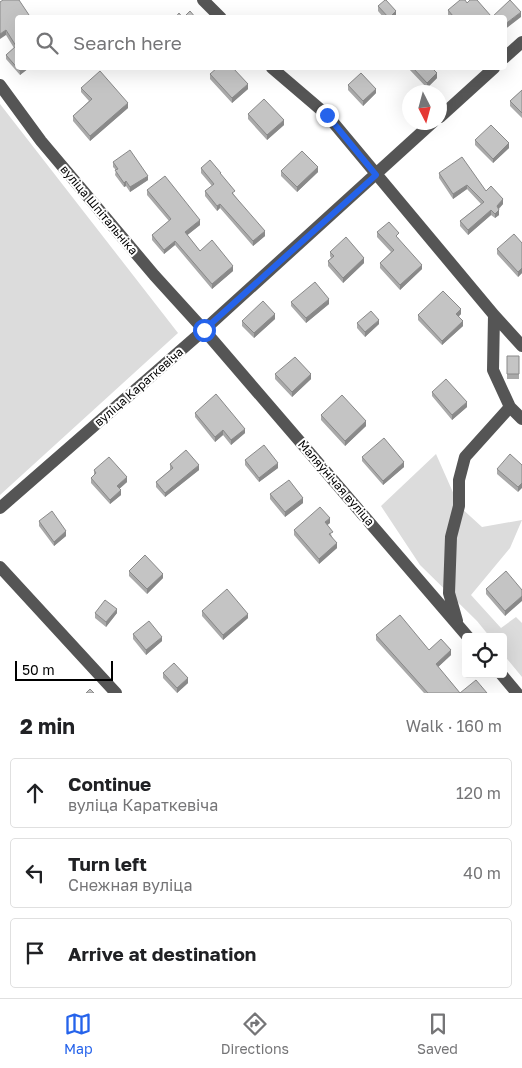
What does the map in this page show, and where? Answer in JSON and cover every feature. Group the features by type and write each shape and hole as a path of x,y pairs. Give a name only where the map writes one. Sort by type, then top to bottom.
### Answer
{"street":[{"path":"203,0 218,15"},
{"path":"507,55 522,42"},
{"path":"274,70 327,115 521,345"},
{"path":"447,111 492,70"},
{"name":"вуліца Шпітальніка","path":"0,85 41,141 154,275 204,330"},
{"name":"вуліца Караткевіча","path":"0,508 204,330 424,130"},
{"path":"494,315 493,370 510,407 522,419"},
{"name":"Маляўнічая вуліца","path":"204,330 464,633"},
{"path":"458,626 449,593 450,537 459,506 458,480 465,457 510,407"},
{"path":"0,566 116,693"},
{"path":"504,678 517,693"}],"shaded area":[{"path":"0,104 178,333 0,495"},
{"path":"436,454 459,506 482,527 522,520 510,548 471,595 501,628 516,617 522,623 522,677 507,659 507,633 487,633 420,565 381,506"}],"building":[{"path":"3,0 19,0 29,15 15,15 15,44 6,30 0,34 0,2"},
{"path":"386,0 396,11 392,15 386,15 378,6"},
{"path":"460,0 465,0 467,3 470,0 477,0 490,15 452,15 448,10"},
{"path":"510,0 521,12 507,23 507,15 494,15"},
{"path":"15,47 15,65 6,55"},
{"path":"215,70 235,70 248,84 232,98 210,74"},
{"path":"415,70 434,70 437,73 427,83"},
{"path":"100,71 128,103 90,136 73,116 92,99 81,88"},
{"path":"361,73 376,89 363,101 348,85"},
{"path":"522,90 522,113 510,101"},
{"path":"264,99 284,120 267,135 248,114"},
{"path":"491,125 509,143 493,159 475,140"},
{"path":"130,150 148,176 130,187 126,181 124,183 115,170 118,169 113,162"},
{"path":"302,151 318,167 297,187 281,171"},
{"path":"462,157 486,191 491,186 503,199 497,206 499,210 495,214 491,210 468,230 460,221 484,202 467,185 453,194 439,173"},
{"path":"210,160 235,191 232,193 265,231 253,241 220,204 217,206 205,191 214,184 201,168"},
{"path":"165,176 200,220 185,232 200,251 212,240 233,266 212,284 175,241 164,250 152,235 171,219 147,190"},
{"path":"389,222 399,233 396,236 422,265 400,285 380,263 394,250 377,232"},
{"path":"514,234 522,243 522,268 518,272 497,249"},
{"path":"346,237 364,258 343,278 328,261 334,256 330,252"},
{"path":"315,282 329,299 306,318 291,302"},
{"path":"443,291 461,309 456,314 463,321 442,341 418,315"},
{"path":"263,301 275,314 254,333 242,321"},
{"path":"371,311 379,320 365,332 357,323"},
{"path":"507,356 519,356 519,374 507,374"},
{"path":"295,357 311,374 292,392 275,374"},
{"path":"446,379 467,402 452,415 432,392"},
{"path":"216,394 245,429 231,440 223,430 215,437 195,413"},
{"path":"342,395 366,421 345,441 321,415"},
{"path":"384,438 404,462 383,481 362,457"},
{"path":"264,445 278,463 259,478 245,460"},
{"path":"186,450 199,465 165,493 156,482 173,468 170,464"},
{"path":"510,454 522,465 522,483 518,487 497,469"},
{"path":"109,457 127,477 117,486 121,490 110,500 91,478 96,473 94,470"},
{"path":"289,480 303,498 285,512 270,494"},
{"path":"320,507 330,518 325,522 333,532 329,534 337,543 319,559 294,530"},
{"path":"52,511 66,531 54,542 39,521"},
{"path":"145,555 163,574 147,589 129,571"},
{"path":"506,571 522,590 522,596 505,611 486,589"},
{"path":"227,589 248,614 223,635 202,611"},
{"path":"105,600 117,609 106,622 95,613"},
{"path":"400,615 429,650 441,639 451,650 436,664 460,693 428,693 376,635"},
{"path":"149,621 162,637 146,650 133,634"},
{"path":"174,663 188,678 177,688 163,673"},
{"path":"476,680 487,693 460,693"},
{"path":"90,689 94,693 86,693"}],"route":[{"path":"204,330 376,175 327,115"}]}
